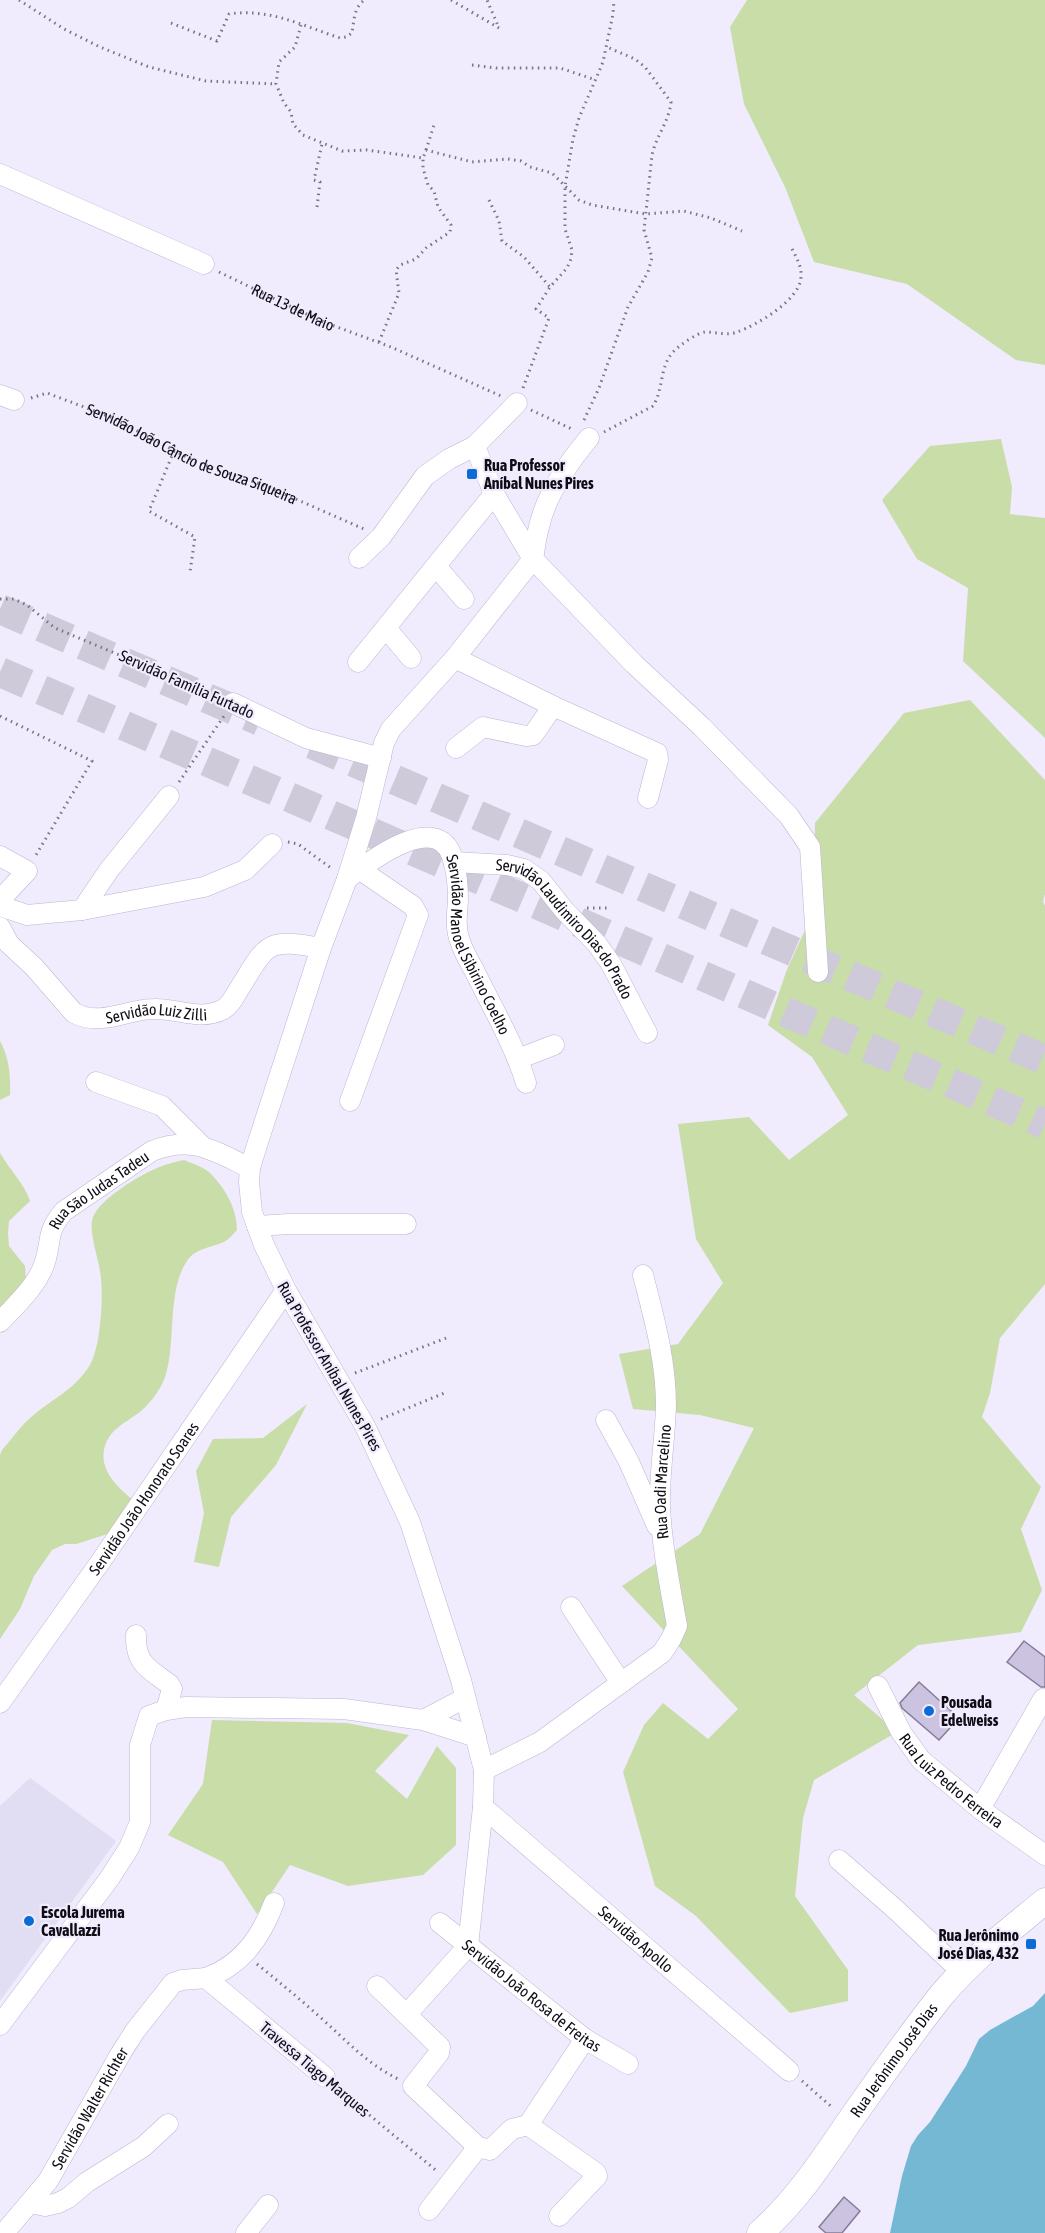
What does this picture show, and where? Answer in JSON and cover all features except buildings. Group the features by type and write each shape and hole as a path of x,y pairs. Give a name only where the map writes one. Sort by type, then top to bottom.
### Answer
{"main road":[{"name":"Rua Jerônimo José Dias","path":"760,2233 785,2209 828,2156 851,2120 940,1997 962,1972 1045,1901"}],"street":[{"path":"0,174 204,264"},
{"path":"359,558 381,537 425,476 475,446 517,403"},
{"path":"533,559 539,525 547,504 577,453 583,435"},
{"path":"475,446 494,494 533,559 634,664 702,727 800,830 810,847 818,972"},
{"path":"358,662 494,494"},
{"name":"Rua Professor Aníbal Nunes Pires","path":"468,1946 483,1807 484,1770 461,1680 410,1522 366,1425 286,1290 257,1226 249,1198 250,1167 321,948 353,874 384,743 391,729 455,658 533,559"},
{"path":"436,566 464,599"},
{"path":"386,628 411,658"},
{"path":"455,658 657,753 658,760 648,798"},
{"name":"Servidão Família Furtado","path":"233,703 306,738 336,748 381,758"},
{"path":"456,748 486,727 526,736 533,735 553,706"},
{"path":"82,910 109,870 169,796"},
{"name":"Servidão Manoel Sibirino Coelho","path":"353,874 385,852 415,839 424,837 442,841 449,848 454,862 459,941 518,1059 526,1083"},
{"path":"0,906 27,915 82,910 147,899 214,883 245,870 272,844"},
{"path":"0,856 27,870 0,900"},
{"name":"Servidão Laudimiro Dias do Prado","path":"454,862 507,865 524,869 542,881 564,910 597,944 611,964 647,1033"},
{"path":"350,1101 418,915 414,906 353,874"},
{"name":"Servidão Luiz Zilli","path":"0,927 9,944 34,967 74,1013 82,1018 96,1019 156,1008 198,1015 224,1009 261,954 270,947 289,942 321,948"},
{"path":"518,1059 554,1045"},
{"path":"96,1082 162,1106 201,1145"},
{"name":"Rua São Judas Tadeu","path":"0,1322 37,1279 45,1262 53,1223 64,1211 152,1151 166,1145 201,1145 250,1167"},
{"path":"257,1226 406,1224"},
{"name":"Rua Oadi Marcelino","path":"484,1770 540,1742 662,1653 676,1626 662,1540 660,1504 666,1406 662,1348 643,1275"},
{"name":"Servidão João Honorato Soares","path":"0,1703 101,1561 286,1290"},
{"path":"606,1420 629,1462 662,1540"},
{"path":"571,1607 621,1683"},
{"path":"136,1635 136,1648 141,1662 169,1684 172,1689 166,1710"},
{"name":"Rua Luiz Pedro Ferreira","path":"878,1686 901,1732 921,1760 980,1809 1045,1855"},
{"path":"423,1720 465,1698"},
{"path":"980,1809 1043,1699"},
{"path":"0,2025 109,1879 129,1848 140,1822 140,1745 149,1716 166,1710 186,1707 318,1708 423,1720 476,1737"},
{"name":"Servidão Apollo","path":"483,1807 789,2070"},
{"path":"839,1860 962,1972"},
{"path":"206,1978 220,1973 245,1954 262,1932 274,1903"},
{"name":"Servidão João Rosa de Freitas","path":"440,1923 585,2039 628,2064"},
{"path":"407,2014 468,1946"},
{"name":"Servidão Walter Richter","path":"4,2233 48,2181 135,2031 173,1983 206,1978"},
{"name":"Travessa Tiago Marques","path":"206,1978 325,2077"},
{"path":"377,1986 441,2050 413,2086 478,2147 490,2150 512,2129 528,2125 585,2039"},
{"path":"31,2203 45,2206 69,2198 87,2182 143,2147 168,2124"},
{"path":"528,2125 596,2173 597,2176 559,2216"},
{"path":"429,2210 478,2147"},
{"path":"246,2233 268,2205"}],"path":[{"path":"19,0 100,47 149,67 206,81 276,84"},
{"path":"171,23 217,41 229,14 265,13 293,20 301,25 340,38 352,33 357,9 364,0"},
{"path":"451,0 499,28 487,0"},
{"path":"517,403 549,318 536,309 550,287 567,268 571,259 572,250 565,229 565,186 576,128 607,47 615,0"},
{"path":"301,25 295,47 279,62 276,84 284,103 291,112 293,124 303,135 342,151 367,150 423,158"},
{"path":"607,47 635,59 645,67 671,102 670,115 655,144 644,230 652,258 648,272 628,307 583,435 597,436 653,406 668,359 675,350 703,332 735,333 746,328 776,311 794,295 801,279 799,264 791,247"},
{"path":"472,65 514,69 560,68 596,80"},
{"path":"379,343 399,293 396,270 400,265 416,259 426,248 450,232 451,225 438,207 434,190 428,184 423,168 423,158 435,122"},
{"path":"317,207 320,182 314,180 322,144"},
{"path":"426,150 472,162 508,159 521,161 530,167 552,173 579,200 592,206 646,214 684,212 711,218 742,231"},
{"path":"489,200 499,222 502,241 524,257 550,287"},
{"name":"Rua 13 de Maio","path":"204,264 289,307 517,403 583,435"},
{"name":"Servidão João Câncio de Souza Siqueira","path":"7,398 46,393 113,418 198,463 266,486 381,537"},
{"path":"174,451 149,511 195,537 190,572"},
{"name":"Servidão Família Furtado","path":"0,599 14,599 27,605 56,628 233,703"},
{"path":"169,796 233,703"},
{"path":"0,716 92,761 27,870"},
{"path":"272,844 279,841 298,844 353,874"},
{"path":"340,1379 450,1337"},
{"path":"366,1425 447,1392"},
{"path":"245,1954 378,2069 413,2086"},
{"path":"789,2070 851,2120"},
{"name":"Travessa Tiago Marques","path":"325,2077 450,2182"}],"shaded area":[{"name":"Escola Jurema Cavallazzi","path":"30,1778 116,1841 0,2001 0,1806"}],"green space":[{"path":"747,0 1045,0 1045,365 1016,360 907,284 814,262 785,187 744,104 730,27"},
{"path":"1001,439 1012,487 1010,514 1045,518 1045,738 963,661 968,588 917,559 882,500 930,446"},
{"path":"970,700 1045,780 1045,894 1043,901 1045,906 1045,1284 1000,1338 990,1393 982,1417 1041,1487 1021,1529 1042,1590 1021,1632 918,1645 854,1695 897,1732 814,1780 803,1818 795,1896 848,1970 848,2001 790,2013 696,1916 655,1886 623,1772 644,1725 663,1703 708,1739 738,1709 622,1586 700,1534 754,1428 700,1415 633,1409 619,1354 678,1344 723,1283 696,1239 678,1124 749,1117 789,1160 848,1115 812,1057 768,1025 786,972 814,910 815,823 904,713"},
{"path":"0,1041 10,1074 10,1095 0,1100"},
{"path":"0,1153 21,1182 30,1201 9,1221 8,1233 9,1246 25,1266 27,1294 0,1327"},
{"path":"184,1160 206,1170 215,1178 232,1206 237,1230 227,1240 200,1250 187,1261 181,1273 174,1301 171,1346 164,1379 149,1404 114,1432 106,1443 103,1457 107,1471 115,1483 132,1499 120,1530 76,1544 65,1544 52,1550 34,1576 20,1609 0,1639 0,1455 25,1423 72,1387 92,1361 98,1341 102,1303 100,1271 92,1229 93,1217 97,1210 121,1188 141,1176 170,1163"},
{"path":"307,1404 276,1465 231,1517 219,1567 194,1562 204,1513 196,1471 213,1439 263,1438"},
{"path":"212,1720 347,1723 409,1735 375,1771 407,1799 437,1746 456,1768 456,1845 423,1875 348,1886 290,1865 257,1914 223,1862 168,1835 203,1784"}],"water":[{"path":"1045,1993 1045,2233 890,2233 911,2146 930,2122 966,2066 979,2039 990,2030 1033,2006"}],"tunnel":[{"path":"0,609 260,721"},
{"path":"0,672 1045,1124"},
{"path":"312,744 1045,1060"}],"place":[{"name":"Rua Professor Aníbal Nunes Pires","path":"472,474"},
{"name":"Pousada Edelweiss","path":"929,1711"},
{"name":"Escola Jurema Cavallazzi","path":"29,1921"},
{"name":"Rua Jerônimo José Dias, 432","path":"1031,1944"}]}
